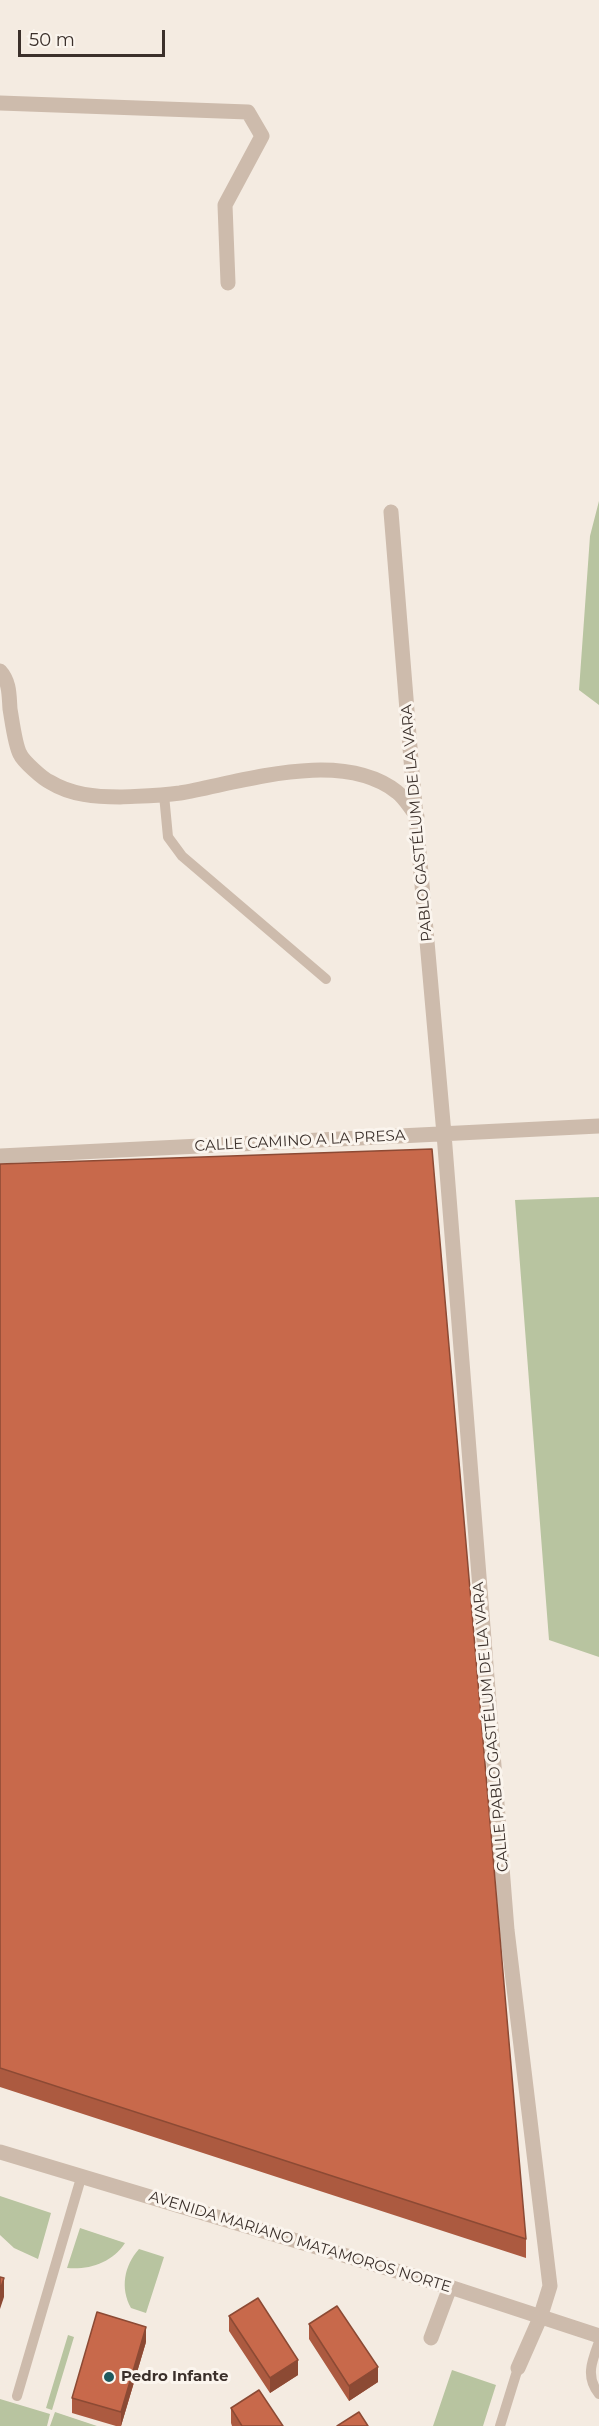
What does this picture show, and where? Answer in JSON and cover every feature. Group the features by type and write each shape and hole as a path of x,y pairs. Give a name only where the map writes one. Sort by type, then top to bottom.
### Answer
{"street":[{"path":"0,103 248,112 262,136 225,205 228,283"},
{"name":"PABLO GASTÉLUM DE LA VARA","path":"392,512 444,1134"},
{"path":"0,671 9,687 10,712 20,755 48,782 71,793 107,797 164,795 263,775 345,771 375,778 398,792 417,816"},
{"name":"CALLE CAMINO A LA PRESA","path":"0,1156 599,1126"},
{"name":"CALLE PABLO GASTÉLUM DE LA VARA","path":"444,1134 507,1930 550,2286 540,2318 518,2368"},
{"name":"AVENIDA MARIANO MATAMOROS NORTE","path":"0,2152 450,2287 599,2336"},
{"path":"431,2338 450,2287"}],"lane":[{"path":"164,795 168,837 182,856 326,979"},
{"path":"17,2396 81,2178"},
{"path":"599,2342 591,2362 590,2378 599,2394"},
{"path":"500,2426 518,2368"}],"green space":[{"path":"599,501 599,705 579,690 590,536"},
{"path":"599,1197 599,1657 549,1640 515,1200"},
{"path":"0,2196 51,2213 38,2259 14,2248 0,2235"},
{"path":"80,2228 125,2243 114,2256 99,2264 84,2268 67,2268"},
{"path":"139,2249 164,2257 146,2313 131,2308 125,2285 127,2270"},
{"path":"68,2335 74,2337 52,2410 46,2408"},
{"path":"452,2370 496,2385 483,2426 433,2426"},
{"path":"0,2399 50,2414 47,2426 0,2426"},
{"path":"55,2412 97,2426 50,2426"}],"building":[{"path":"432,1149 526,2239 0,2068 0,1164"},
{"path":"0,2277 4,2278 0,2290"},
{"path":"258,2298 298,2360 270,2378 229,2316"},
{"path":"337,2306 378,2367 349,2386 309,2324"},
{"name":"Pedro Infante","path":"97,2312 146,2327 121,2412 72,2398"},
{"path":"259,2390 283,2426 242,2426 231,2408"},
{"path":"359,2412 368,2426 337,2426"}],"place":[{"name":"Pedro Infante","path":"109,2377"}]}
